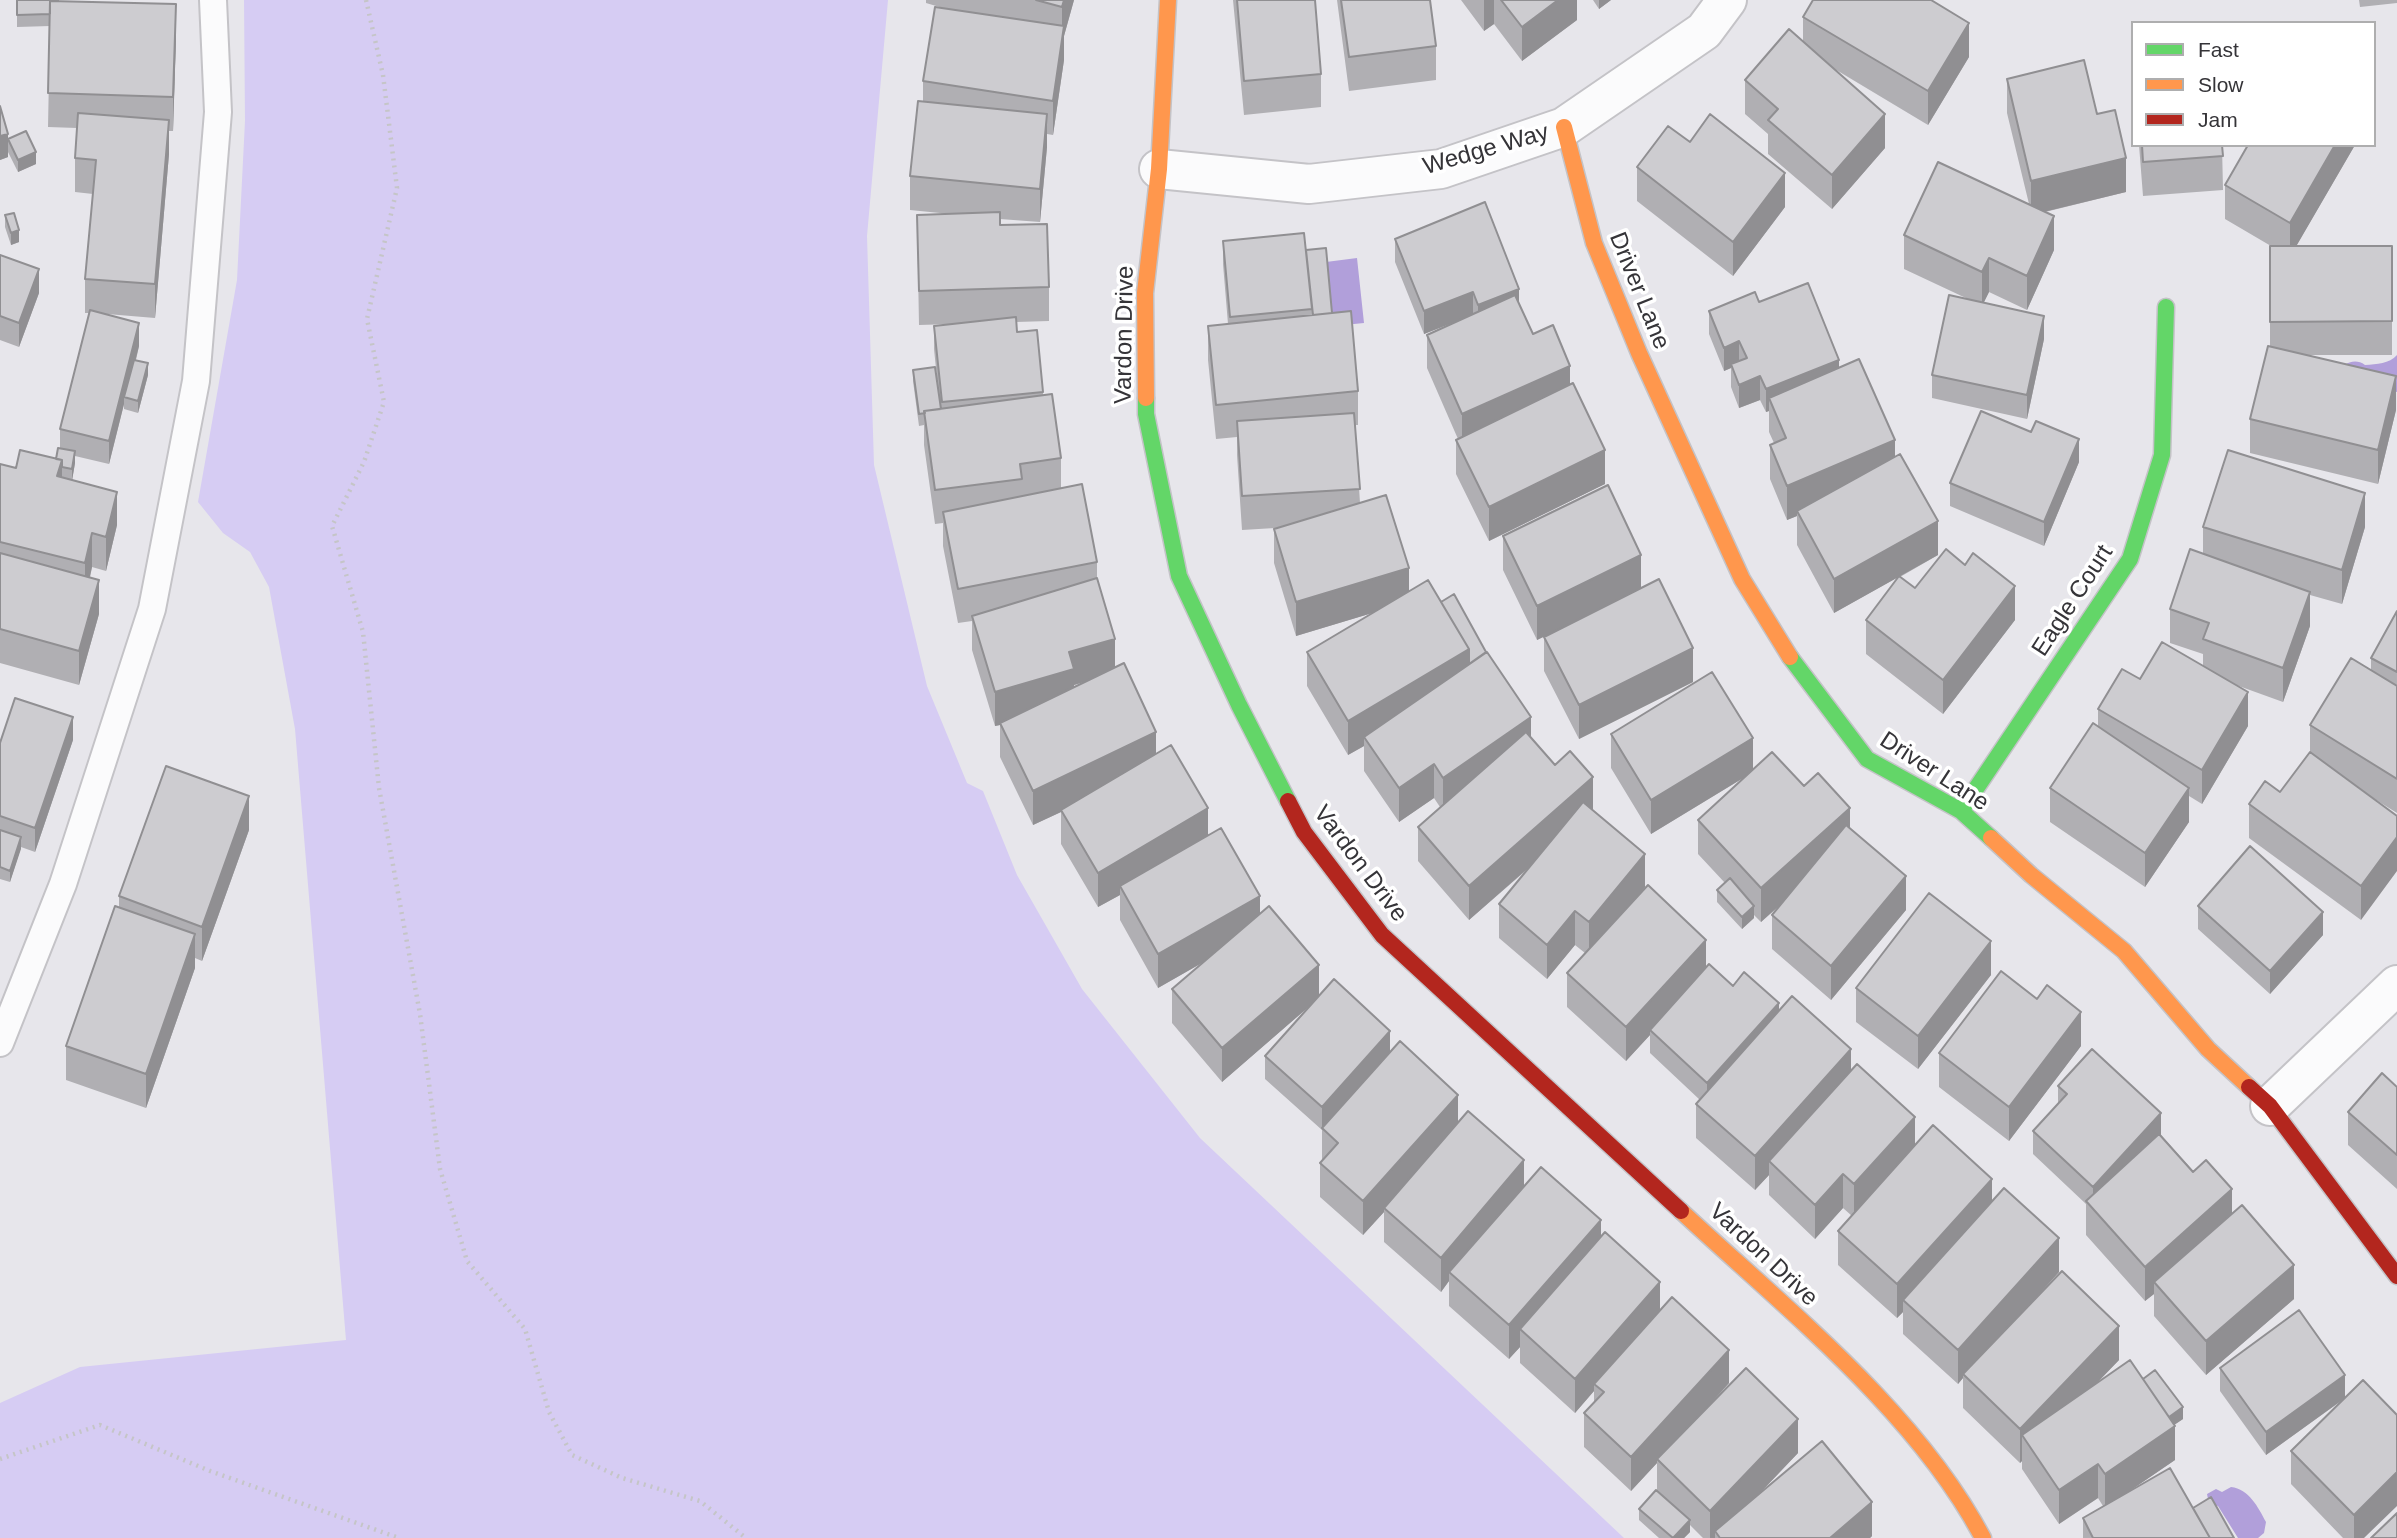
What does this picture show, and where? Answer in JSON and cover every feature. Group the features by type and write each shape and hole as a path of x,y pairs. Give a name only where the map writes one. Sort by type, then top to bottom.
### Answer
{"street":[{"name":"Vardon Drive","path":"1168,0 1159,169 1145,293 1146,414 1180,576 1239,705 1304,832 1382,935 1830,1349 1901,1423 1965,1504 1983,1538"},
{"name":"Wedge Way","path":"1159,169 1310,184 1441,169 1564,127 1704,31 1727,0"},
{"name":"Driver Lane","path":"1564,127 1594,243 1639,354 1742,579 1800,673 1867,759 1961,811 2031,874 2124,951 2208,1049 2270,1106 2397,1276"},
{"name":"Eagle Court","path":"1961,811 2130,559 2162,455 2166,307"},
{"path":"2270,1106 2397,985"}],"lane":[{"path":"0,1043 63,884 152,609 196,381 218,111 213,0"}],"path":[{"path":"366,0 383,75 397,188 367,319 384,402 364,462 332,526 363,632 379,788 420,1014 440,1169 467,1261 525,1329 549,1412 572,1455 622,1478 700,1501 746,1538"},
{"path":"0,1459 100,1425 210,1471 399,1538"}],"shaded area":[{"path":"244,0 888,0 867,236 874,465 927,686 967,783 983,791 1017,875 1082,989 1200,1138 1624,1538 0,1538 0,1403 80,1367 346,1340 295,729 269,587 250,552 223,533 198,502 237,280 245,121"},
{"path":"1357,258 1364,323 1334,326 1326,262"},
{"path":"2397,355 2397,392 2350,382 2344,365 2354,362 2365,365 2382,363"},
{"path":"2231,1487 2248,1495 2266,1522 2264,1533 2258,1538 2238,1538 2218,1506 2209,1504 2207,1494 2216,1489 2222,1492"}],"building":[{"path":"17,0 58,1 50,1 50,14 17,15"},
{"path":"1036,0 1064,0 1062,7"},
{"path":"1237,0 1315,0 1321,74 1244,81"},
{"path":"1341,0 1430,0 1436,46 1349,57"},
{"path":"1501,0 1558,0 1522,27"},
{"path":"1813,0 1931,0 1969,23 1928,91 1803,17"},
{"path":"50,1 176,4 173,97 48,93"},
{"path":"935,7 1064,26 1053,101 923,81"},
{"path":"1789,29 1885,114 1832,175 1768,120 1778,109 1745,80"},
{"path":"2084,60 2097,114 2115,110 2126,158 2031,181 2007,79"},
{"path":"918,101 1047,114 1040,189 910,176"},
{"path":"0,106 8,134 0,136"},
{"path":"78,113 169,120 155,284 85,279 96,160 75,158"},
{"path":"1710,114 1785,173 1733,242 1637,167 1668,126 1690,142"},
{"path":"26,131 36,152 18,160 8,139"},
{"path":"2142,147 2222,147 2223,156 2143,162"},
{"path":"2247,147 2334,147 2290,223 2225,185"},
{"path":"1938,162 2054,216 2027,276 1989,258 1982,272 1904,235"},
{"path":"1485,202 1519,289 1478,305 1473,292 1424,311 1395,239"},
{"path":"1000,212 1000,225 1047,224 1049,287 919,291 917,215"},
{"path":"14,213 19,230 11,233 5,215"},
{"path":"1304,233 1312,309 1230,317 1223,241"},
{"path":"2270,246 2392,246 2392,321 2270,322"},
{"path":"1326,248 1332,313 1313,315 1306,250"},
{"path":"0,255 39,269 19,323 0,316"},
{"path":"1808,283 1839,360 1766,389 1760,376 1739,385 1731,364 1747,358 1739,341 1724,348 1709,311 1755,292 1759,302"},
{"path":"1515,295 1533,334 1553,325 1570,366 1462,414 1427,335"},
{"path":"1949,295 2044,316 2027,395 1932,375"},
{"path":"90,310 139,323 109,441 60,429"},
{"path":"1351,311 1358,391 1216,405 1208,326"},
{"path":"1016,317 1017,332 1037,330 1043,392 942,402 934,326"},
{"path":"2268,346 2396,376 2378,450 2250,419"},
{"path":"1859,359 1895,440 1787,486 1770,445 1786,438 1769,398"},
{"path":"134,360 148,363 138,401 124,397"},
{"path":"935,367 941,409 919,414 913,370"},
{"path":"1573,383 1605,450 1489,507 1456,440"},
{"path":"1052,394 1061,458 1020,464 1022,479 935,490 924,411"},
{"path":"1981,411 2031,432 2036,421 2079,439 2044,522 1950,483"},
{"path":"1354,413 1360,489 1242,496 1237,421"},
{"path":"58,448 75,451 72,469 62,467 62,460 56,459"},
{"path":"20,450 62,460 57,476 117,492 106,537 92,533 85,563 0,542 0,464 16,468"},
{"path":"2228,450 2365,493 2342,570 2203,527"},
{"path":"1900,454 1938,521 1834,579 1797,511"},
{"path":"1082,484 1097,562 958,589 943,512"},
{"path":"1608,485 1641,555 1537,606 1503,536"},
{"path":"1386,495 1409,568 1296,602 1274,529"},
{"path":"1946,549 1965,565 1973,553 2015,586 1943,680 1866,620 1899,576 1915,588"},
{"path":"2190,549 2310,592 2283,668 2203,639 2209,623 2170,609"},
{"path":"0,553 99,580 79,651 0,629"},
{"path":"1097,578 1115,639 1069,652 1074,669 995,692 972,616"},
{"path":"1659,579 1693,648 1579,705 1544,637"},
{"path":"1428,580 1469,649 1348,721 1307,652"},
{"path":"1454,594 1486,652 1469,664 1469,649 1441,602"},
{"path":"2397,611 2397,672 2371,658"},
{"path":"2162,642 2248,692 2202,770 2098,709 2122,669 2140,679"},
{"path":"1487,652 1531,717 1443,778 1434,764 1399,788 1364,737"},
{"path":"2351,658 2397,686 2397,779 2310,725"},
{"path":"1124,663 1156,732 1033,791 1000,723"},
{"path":"1712,672 1753,738 1651,800 1611,734"},
{"path":"15,698 73,717 35,828 0,816 0,743"},
{"path":"2093,723 2189,788 2145,853 2050,788"},
{"path":"1526,732 1555,765 1570,751 1593,777 1469,886 1418,827"},
{"path":"1171,745 1208,808 1098,873 1061,810"},
{"path":"1772,752 1804,786 1818,773 1850,808 1761,888 1698,820"},
{"path":"2310,752 2397,816 2397,837 2361,886 2249,804 2265,781 2280,792"},
{"path":"166,766 249,796 202,927 119,896"},
{"path":"1583,802 1645,854 1589,922 1575,911 1547,945 1499,904"},
{"path":"1846,825 1906,876 1831,966 1772,915"},
{"path":"1221,828 1260,896 1158,954 1120,886"},
{"path":"0,830 21,837 10,871 0,867"},
{"path":"2250,846 2323,912 2270,971 2198,906"},
{"path":"1730,878 1754,906 1742,917 1717,890"},
{"path":"1648,885 1706,940 1626,1027 1567,973"},
{"path":"1929,893 1991,941 1918,1036 1856,988"},
{"path":"115,906 195,934 146,1074 66,1046"},
{"path":"1269,906 1319,965 1222,1048 1172,989"},
{"path":"1709,964 1733,986 1744,972 1779,1003 1707,1083 1650,1030"},
{"path":"2001,971 2037,999 2047,985 2081,1012 2009,1107 1939,1053"},
{"path":"1334,979 1390,1031 1322,1107 1265,1056"},
{"path":"1792,996 1851,1049 1755,1156 1696,1104"},
{"path":"1400,1041 1458,1095 1363,1201 1320,1163 1338,1143 1322,1128"},
{"path":"2092,1049 2161,1113 2093,1187 2033,1131 2067,1094 2058,1086"},
{"path":"1857,1064 1915,1117 1854,1184 1843,1174 1815,1205 1769,1161"},
{"path":"2382,1073 2397,1087 2397,1155 2348,1112"},
{"path":"1468,1111 1524,1160 1441,1258 1384,1208"},
{"path":"1933,1125 1992,1179 1897,1284 1838,1231"},
{"path":"2159,1134 2193,1172 2206,1160 2232,1189 2145,1267 2086,1201"},
{"path":"1541,1167 1601,1220 1509,1325 1449,1272"},
{"path":"2004,1188 2059,1238 1958,1350 1903,1300"},
{"path":"2242,1205 2294,1265 2206,1341 2154,1282"},
{"path":"1605,1232 1660,1282 1575,1379 1520,1329"},
{"path":"2062,1271 2119,1326 2020,1429 1963,1374"},
{"path":"1672,1297 1729,1350 1631,1457 1584,1413 1604,1392 1594,1384"},
{"path":"2299,1310 2345,1375 2266,1432 2220,1368"},
{"path":"2130,1360 2175,1426 2105,1474 2098,1464 2059,1490 2022,1435"},
{"path":"1746,1368 1798,1419 1710,1511 1657,1459"},
{"path":"2155,1370 2183,1407 2169,1417 2143,1379"},
{"path":"2363,1380 2397,1415 2397,1472 2354,1515 2291,1451"},
{"path":"1822,1441 1872,1502 1830,1538 1720,1538 1715,1531"},
{"path":"2170,1468 2210,1538 2093,1538 2083,1518"},
{"path":"1656,1490 1690,1520 1673,1538 1639,1509"},
{"path":"2211,1497 2234,1538 2210,1538 2193,1508"},
{"path":"2397,1513 2397,1538 2371,1538"}],"traffic: fast":[{"path":"1961,811 2130,559 2162,455 2166,307"},
{"path":"1146,398 1146,414 1179,576 1239,705 1288,801"},
{"path":"1790,657 1867,759 1961,811 1991,838"}],"traffic: slow":[{"path":"1146,398 1145,293 1159,169 1168,0"},
{"path":"1564,127 1594,243 1639,353 1742,579 1790,657"},
{"path":"1991,838 2031,875 2124,951 2208,1049 2249,1087"},
{"path":"1681,1211 1805,1324 1885,1404 1955,1491 1983,1538"}],"traffic: jam":[{"path":"1288,801 1304,832 1382,935 1681,1211"},
{"path":"2249,1087 2270,1106 2397,1276"}]}
